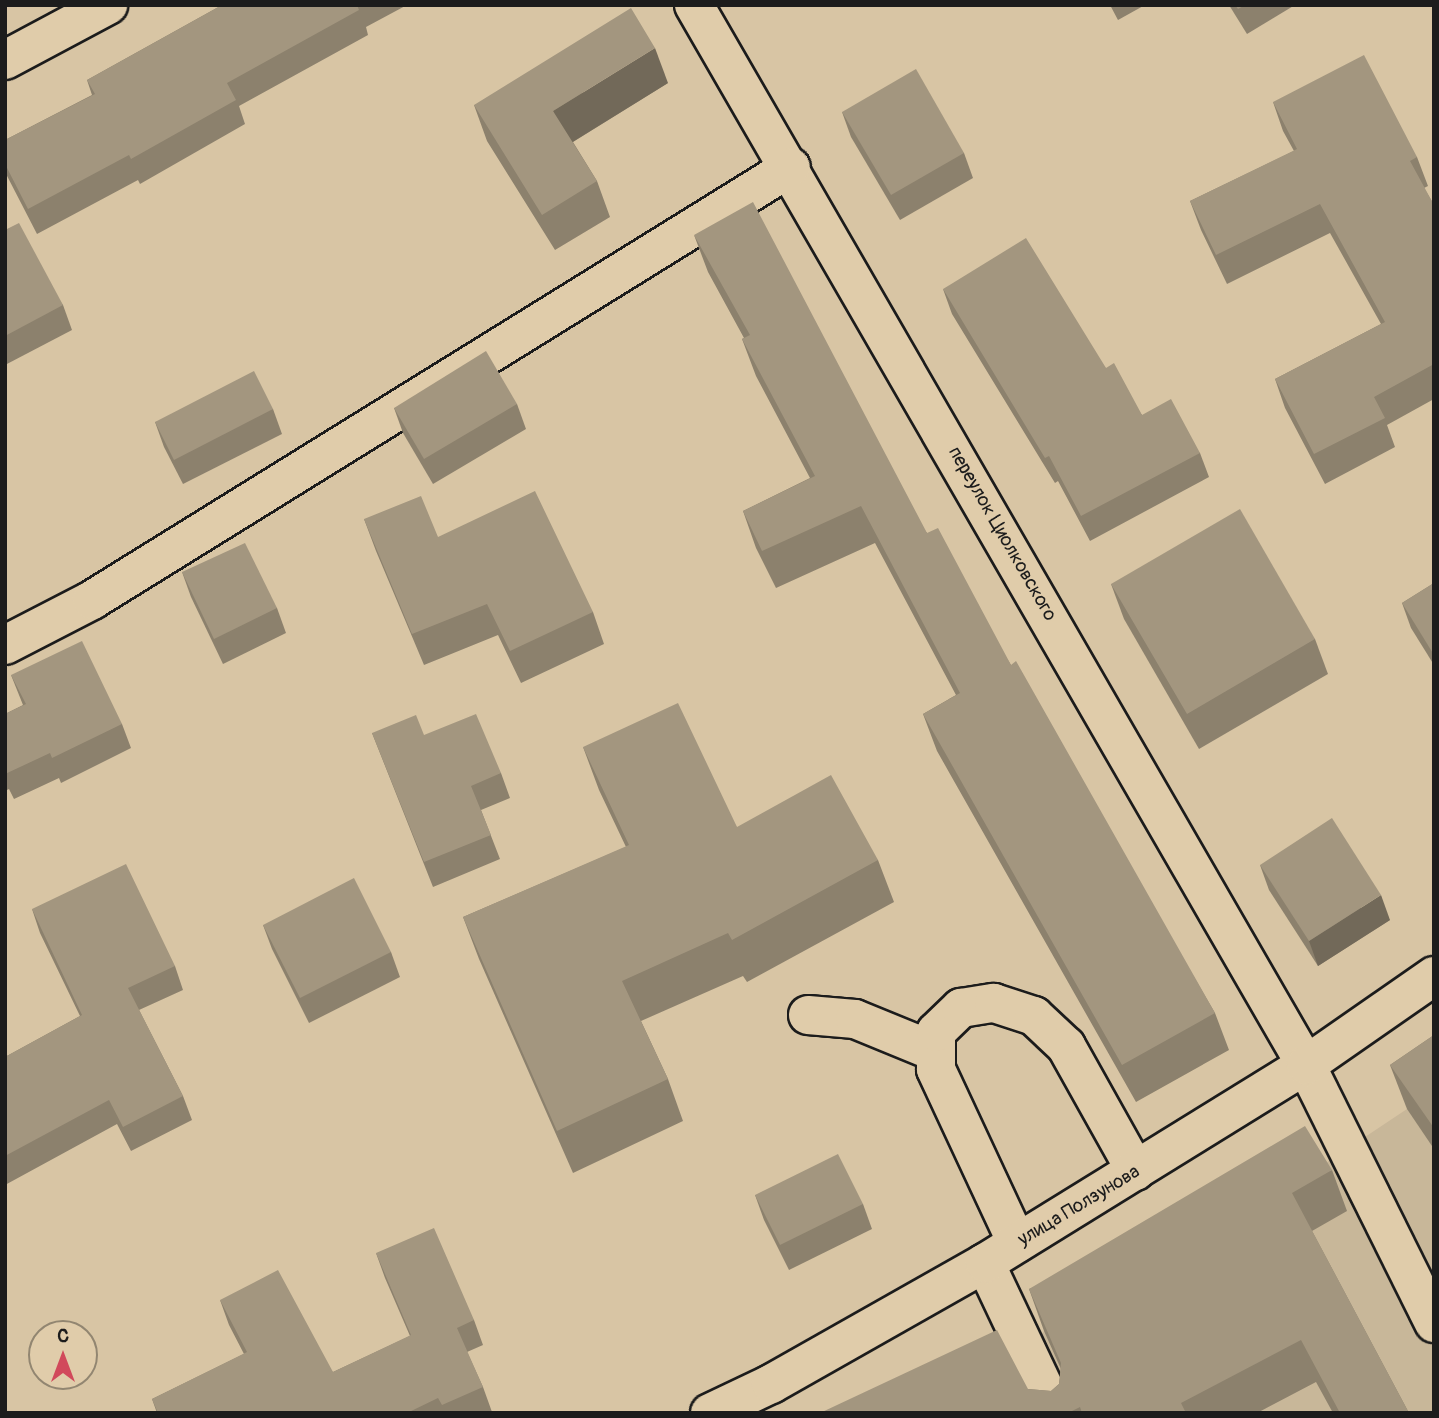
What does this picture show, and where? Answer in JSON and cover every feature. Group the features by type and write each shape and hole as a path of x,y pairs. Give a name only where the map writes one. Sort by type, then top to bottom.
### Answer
{"street":[{"path":"5,60 108,5"},
{"name":"переулок Циолковского","path":"694,5 791,167 1306,1065 1434,1323"},
{"path":"5,645 92,600 791,167"},
{"name":"улица Ползунова","path":"710,1413 771,1384 985,1263 1306,1065 1434,975"},
{"path":"1017,1243 936,1069 936,1032 961,1008 994,1003 1034,1016 1066,1046 1136,1171"},
{"path":"808,1015 855,1018 936,1052"},
{"path":"985,1263 1056,1413"}],"shaded area":[{"path":"1434,1091 1434,1413 922,1413 1017,1368 1044,1331 1320,1167"}],"building":[{"path":"222,5 357,5 359,10 227,83 236,100 131,159 129,155 28,209 5,164 5,140 95,94 87,80"},
{"path":"631,8 655,48 553,111 597,181 542,215 474,105"},
{"path":"1364,55 1417,157 1410,161 1434,205 1434,364 1374,397 1385,418 1314,454 1275,379 1385,322 1320,204 1216,255 1190,201 1297,149 1273,102"},
{"path":"916,69 964,153 891,195 842,112"},
{"path":"753,202 927,533 938,528 1011,665 1016,661 1215,1013 1122,1065 923,714 960,693 861,506 762,551 743,511 815,476 742,339 750,335 694,235"},
{"path":"19,223 63,305 5,336 5,230"},
{"path":"1026,238 1106,368 1114,363 1142,415 1171,399 1200,453 1081,516 1049,456 1045,458 943,289"},
{"path":"486,351 517,404 424,459 394,408"},
{"path":"254,371 273,409 174,460 155,422"},
{"path":"535,491 593,612 510,651 487,604 412,634 364,519 421,496 438,537"},
{"path":"1240,509 1315,639 1187,714 1111,584"},
{"path":"245,543 277,608 214,639 182,572"},
{"path":"1434,583 1434,655 1402,603"},
{"path":"82,641 122,724 52,758 50,753 5,774 5,714 26,704 11,675"},
{"path":"678,703 737,827 831,775 878,860 732,940 728,933 622,981 668,1079 557,1131 463,917 629,845 583,747"},
{"path":"476,714 501,773 471,786 491,835 424,862 372,733 416,715 424,735"},
{"path":"1332,818 1381,895 1309,941 1260,865"},
{"path":"126,864 175,966 128,988 183,1096 123,1127 109,1100 5,1156 5,1057 82,1015 32,909"},
{"path":"354,878 391,952 300,998 263,925"},
{"path":"1434,1035 1434,1128 1390,1065"},
{"path":"1305,1126 1332,1170 1292,1193 1409,1413 1340,1413 1301,1340 1181,1403 1186,1413 1082,1413 1080,1407 1068,1413 820,1413 997,1330 1028,1389 1051,1391 1059,1384 1061,1363 1029,1289"},
{"path":"838,1154 863,1204 780,1245 755,1195"},
{"path":"434,1228 474,1320 457,1328 483,1387 442,1405 438,1398 407,1413 158,1413 152,1399 247,1352 220,1300 278,1270 333,1372 411,1335 376,1253"}]}
